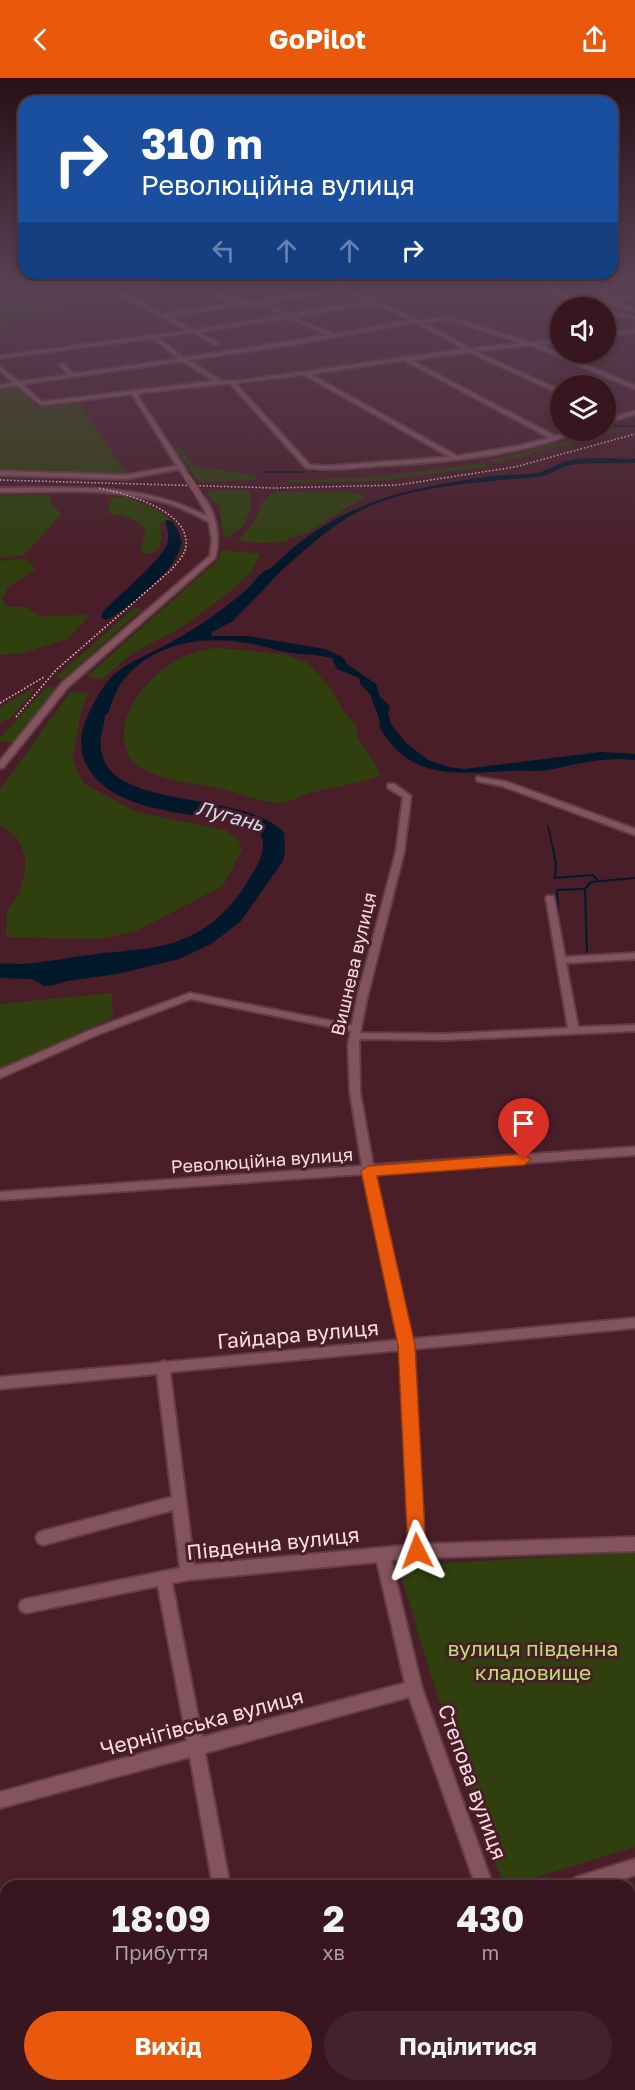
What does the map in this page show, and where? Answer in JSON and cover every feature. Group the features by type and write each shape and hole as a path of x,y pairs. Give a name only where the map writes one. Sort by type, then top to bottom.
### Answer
{"street":[{"path":"9,375 41,404 293,375"},
{"path":"70,375 73,378"},
{"path":"0,386 92,375"},
{"path":"209,375 221,382"},
{"path":"310,375 455,457"},
{"path":"435,375 550,435"},
{"path":"523,375 550,388"},
{"path":"604,375 635,388"},
{"path":"232,383 308,467 395,464 484,455 550,439"},
{"path":"0,766 65,685 183,580 213,557 215,547 210,511 134,395 137,393"},
{"path":"616,418 635,412"},
{"path":"0,473 126,477 181,467"},
{"path":"0,489 153,496 195,510 213,522"},
{"path":"480,779 504,784 635,832"},
{"name":"Вишнева вулиця","path":"391,786 407,796 400,852 355,1033 355,1092 368,1171 407,1345 417,1551"},
{"path":"550,898 574,1032"},
{"path":"560,960 635,956"},
{"path":"0,1074 95,1032 190,996 325,1024 355,1033 446,1037 635,1028"},
{"name":"Революційна вулиця","path":"0,1197 635,1151"},
{"name":"Гайдара вулиця","path":"0,1383 635,1323"},
{"path":"163,1366 188,1573"},
{"path":"43,1538 179,1502"},
{"name":"Південна вулиця","path":"26,1606 188,1573 417,1551 635,1544"},
{"name":"Степова вулиця","path":"382,1554 414,1688 483,1880"},
{"path":"164,1578 221,1880"},
{"name":"Чернігівська вулиця","path":"0,1800 414,1688"},
{"path":"595,1880 635,1867"}],"green space":[{"path":"15,386 38,407 80,404 125,472 120,475 0,471 0,388"},
{"path":"565,441 582,441 495,463 490,460"},
{"path":"179,447 194,466 255,475 256,480 199,482 175,448"},
{"path":"482,463 492,466 377,481 285,483 287,480 376,477"},
{"path":"211,490 250,491 251,507 244,525 228,538 224,536 219,506 207,495"},
{"path":"275,492 345,492 367,495 305,534 289,538 285,542 255,543 238,540 254,522 263,501"},
{"path":"0,495 50,495 51,503 61,514 24,555 0,558"},
{"path":"124,496 156,509 172,521 167,520 160,524 161,541 153,553 140,552 146,530 142,526 128,518 107,513 112,498"},
{"path":"222,550 260,554 252,572 222,598 177,630 134,652 101,680 87,676 217,561"},
{"path":"24,559 32,564 35,570 8,587 2,601 9,607 23,606 41,616 90,615 69,638 23,653 0,655 0,561"},
{"path":"134,608 142,609 63,679 55,678"},
{"path":"216,648 283,654 307,662 333,691 343,711 356,724 357,737 376,765 380,776 277,802 164,778 134,763 126,748 124,735 125,722 137,697 156,675 177,660 186,655"},
{"path":"48,686 59,688 13,743 0,741 0,738"},
{"path":"34,690 10,719 0,722 0,707"},
{"path":"70,692 88,693 81,712 72,758 83,783 136,812 225,830 238,839 242,850 223,886 134,932 98,939 6,937 7,911 19,894 25,873 25,856 18,839 0,824 0,790"},
{"path":"112,993 113,1018 0,1068 0,1004"},
{"name":"вулиця південна кладовище","path":"635,1552 635,1847 526,1880 501,1880 433,1682 398,1566"}],"water":[{"path":"165,521 172,521 178,530 182,543 173,562 157,581 131,604 106,620 102,618 102,613 150,567 165,547 168,540"},
{"path":"273,568 281,571 233,621 212,632 211,636 247,636 325,649 340,656 347,664 376,684 380,697 390,706 388,713 391,724 405,742 428,760 464,769 601,752 635,754 635,760 602,760 539,771 470,773 435,770 419,765 404,756 391,744 379,726 380,721 370,694 361,685 359,678 337,669 332,658 233,641 213,640 174,646 139,664 121,683 105,715 101,741 104,760 116,776 135,786 160,794 244,811 267,820 284,833 283,861 241,921 211,944 179,959 117,974 54,985 44,986 32,979 0,978 0,964 43,962 151,948 185,938 214,921 243,889 257,866 263,850 263,839 257,830 239,822 148,807 115,794 101,784 90,771 82,752 81,742 88,715 102,689 114,675 129,664 207,620 246,590 261,574"}],"waterway":[{"path":"616,426 635,426"},
{"path":"313,471 452,460 551,441"},
{"name":"Лугань","path":"263,583 299,549 345,516 377,502 429,487 506,476 539,475 568,463 635,461"},
{"path":"262,472 304,472"},
{"path":"548,826 553,849"},
{"path":"553,848 556,864 555,878 593,875 598,881"},
{"path":"585,889 591,882 635,878"},
{"path":"558,913 557,890 585,889"},
{"path":"585,889 587,952"}],"railway":[{"path":"0,480 275,488 398,485 515,467 635,434"},
{"path":"16,717 56,670 171,570 185,549 184,533 178,522 167,513 138,499 98,488"},
{"path":"0,703 44,677"}],"route":[{"path":"417,1551 407,1345 368,1171 524,1160"}]}
